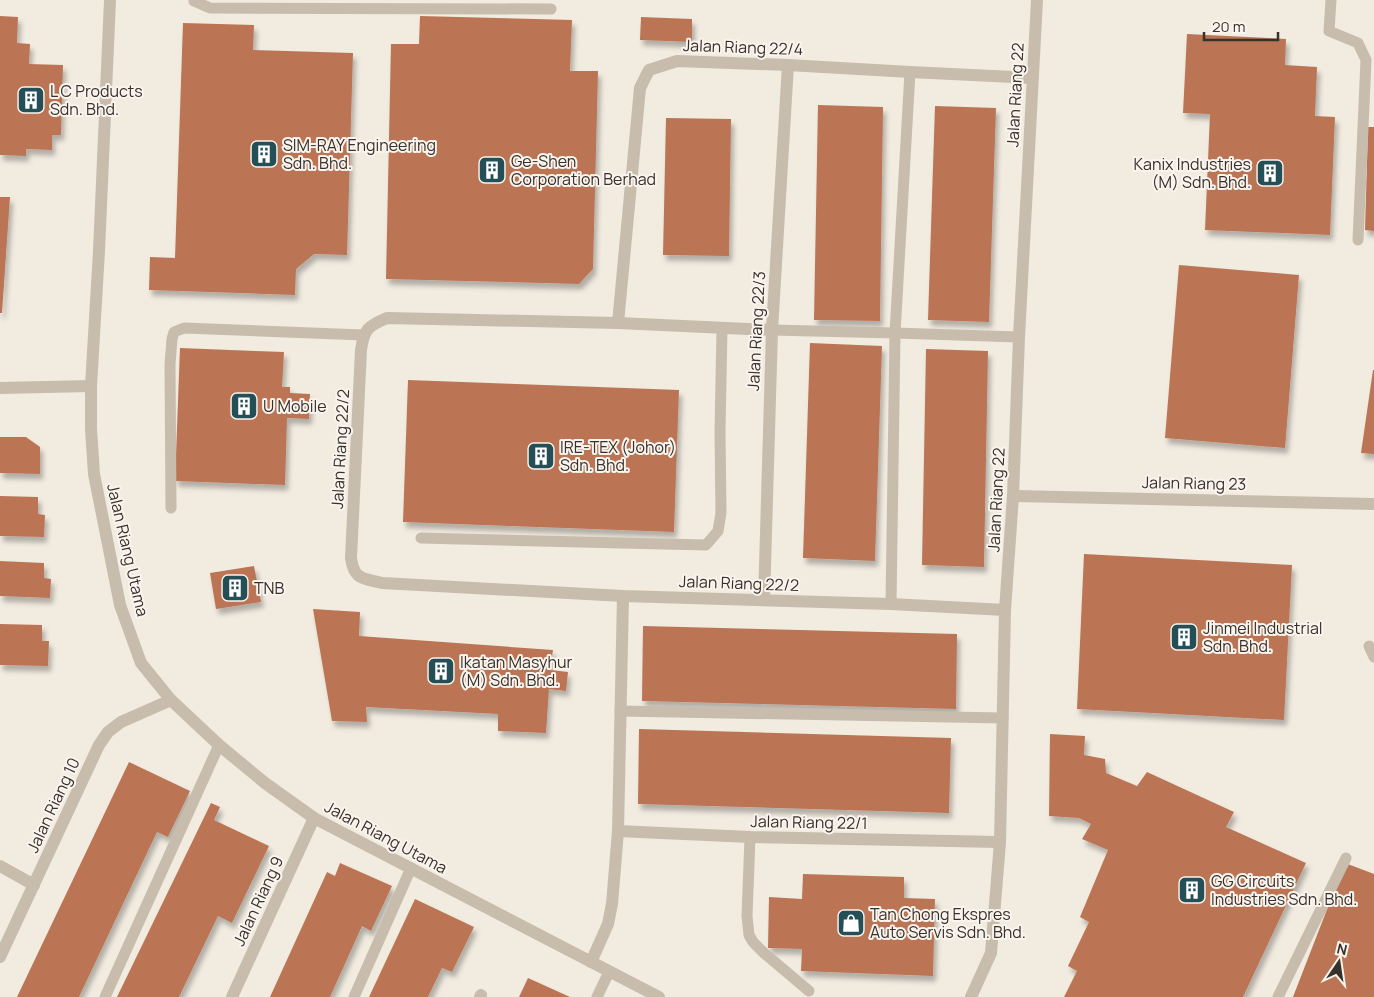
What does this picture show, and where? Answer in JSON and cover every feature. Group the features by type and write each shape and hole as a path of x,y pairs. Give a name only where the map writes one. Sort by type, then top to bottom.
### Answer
{"street":[{"name":"Jalan Riang Utama","path":"110,0 91,386 91,429 94,474 120,605 141,663 171,700 219,746 265,783 314,818 659,997"},
{"name":"Jalan Riang 22","path":"971,997 991,953 1000,842 1005,610 1013,496 1019,337 1037,0"},
{"name":"Jalan Riang 22/4","path":"618,323 640,88 650,70 677,61 788,64 1032,78"},
{"name":"Jalan Riang 22/3","path":"764,600 772,330 788,64"},
{"path":"363,335 372,324 387,318 618,323 772,330"},
{"name":"Jalan Riang 22/2","path":"363,335 351,558 352,568 361,578 382,583 623,596 891,604 1005,610"},
{"path":"0,388 91,386"},
{"name":"Jalan Riang 23","path":"1013,496 1374,504"},
{"path":"591,962 608,924 612,904 618,831 623,596"},
{"name":"Jalan Riang 10","path":"0,957 99,745 108,732 121,722 171,700"},
{"name":"Jalan Riang 9","path":"232,997 314,818"},
{"name":"Jalan Riang 22/1","path":"618,831 750,837 1000,842"},
{"path":"0,866 34,885"}],"lane":[{"path":"194,0 210,8 552,8"},
{"path":"1331,0 1329,31 1358,43 1366,60 1358,240"},
{"path":"891,604 895,332 910,72"},
{"path":"171,508 170,364 174,332 184,328 363,335"},
{"path":"421,538 706,545 718,531 722,512 720,431 722,329"},
{"path":"772,330 1019,337"},
{"path":"620,711 1003,718"},
{"path":"105,997 219,746"},
{"path":"750,837 746,916 749,935 752,942 779,968 809,991"},
{"path":"1278,997 1346,858"},
{"path":"354,997 411,868"},
{"path":"597,997 609,972"}],"building":[{"name":"L C Products Sdn. Bhd.","path":"0,16 18,17 17,43 30,44 29,64 63,65 61,135 52,135 52,150 26,149 26,156 0,155"},
{"name":"Ge-Shen Corporation Berhad","path":"420,16 572,20 570,71 598,71 593,269 579,284 386,279 391,44 419,44"},
{"path":"641,17 692,19 692,42 640,40"},
{"name":"SIM-RAY Engineering Sdn. Bhd.","path":"183,23 254,25 253,50 353,53 347,255 314,254 296,269 295,295 149,290 150,257 175,258"},
{"name":"Kanix Industries (M) Sdn. Bhd.","path":"1187,34 1286,39 1285,65 1317,67 1315,116 1335,117 1330,235 1205,230 1210,114 1183,113"},
{"path":"818,105 883,107 880,321 814,320"},
{"path":"935,106 996,108 989,322 928,320"},
{"path":"666,118 731,119 729,256 663,255"},
{"path":"1368,127 1374,127 1374,231 1365,230"},
{"path":"0,197 10,197 2,313 0,313"},
{"path":"1179,265 1299,275 1285,448 1165,438"},
{"path":"810,343 882,346 875,561 803,558"},
{"name":"U Mobile","path":"180,348 284,352 282,387 290,387 290,393 310,394 309,419 287,418 285,485 175,481"},
{"path":"926,349 988,351 984,567 922,565"},
{"path":"1374,370 1374,454 1361,453"},
{"name":"IRE-TEX (Johor) Sdn. Bhd.","path":"408,380 679,390 674,532 403,522"},
{"path":"0,437 26,437 40,447 40,474 0,473"},
{"path":"0,496 38,497 38,514 45,515 44,537 0,536"},
{"name":"Jinmei Industrial Sdn. Bhd.","path":"1084,554 1292,565 1284,720 1077,709"},
{"path":"0,561 44,563 44,578 51,579 50,598 0,596"},
{"name":"TNB","path":"254,566 261,602 216,609 210,573"},
{"name":"Ikatan Masyhur (M) Sdn. Bhd.","path":"313,609 360,612 359,636 553,650 550,670 568,672 566,691 549,689 546,733 498,731 498,714 366,707 367,722 332,721"},
{"path":"0,624 42,625 42,641 49,641 48,666 0,665"},
{"path":"643,626 957,634 956,709 642,701"},
{"path":"639,729 951,738 949,813 638,804"},
{"name":"GG Circuits Industries Sdn. Bhd.","path":"1050,734 1085,736 1084,755 1105,759 1106,773 1137,786 1147,772 1234,812 1226,827 1306,863 1243,997 1064,997 1077,971 1068,966 1089,922 1080,917 1108,850 1082,839 1091,824 1079,818 1049,816"},
{"path":"129,762 190,791 168,837 157,832 79,997 17,997"},
{"path":"211,803 220,807 214,820 269,846 232,923 218,916 179,997 117,997"},
{"path":"340,863 392,886 371,931 362,926 330,997 270,997 327,872 335,876"},
{"path":"1345,863 1374,874 1374,997 1293,997"},
{"name":"Tan Chong Ekspres Auto Servis Sdn. Bhd.","path":"803,874 904,877 904,898 935,899 933,976 801,971 802,949 768,948 769,897 802,899"},
{"path":"415,899 474,927 452,972 442,968 428,997 369,997"},
{"path":"528,978 570,997 519,997"}],"place":[{"name":"L C Products Sdn. Bhd.","path":"31,100"},
{"name":"SIM-RAY Engineering Sdn. Bhd.","path":"264,154"},
{"name":"Ge-Shen Corporation Berhad","path":"492,170"},
{"name":"Kanix Industries (M) Sdn. Bhd.","path":"1270,173"},
{"name":"U Mobile","path":"244,406"},
{"name":"IRE-TEX (Johor) Sdn. Bhd.","path":"541,456"},
{"name":"TNB","path":"235,588"},
{"name":"Jinmei Industrial Sdn. Bhd.","path":"1184,637"},
{"name":"Ikatan Masyhur (M) Sdn. Bhd.","path":"441,671"},
{"name":"GG Circuits Industries Sdn. Bhd.","path":"1192,890"},
{"name":"Tan Chong Ekspres Auto Servis Sdn. Bhd.","path":"851,923"}]}
